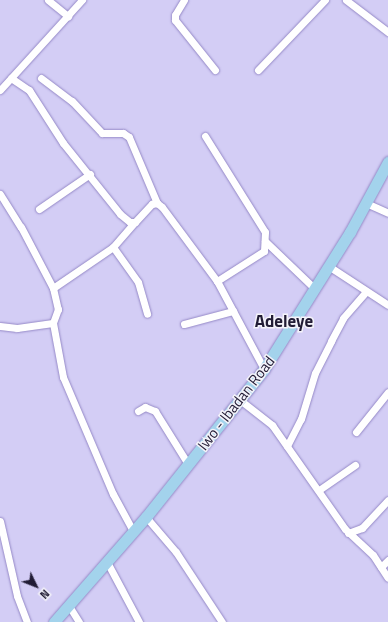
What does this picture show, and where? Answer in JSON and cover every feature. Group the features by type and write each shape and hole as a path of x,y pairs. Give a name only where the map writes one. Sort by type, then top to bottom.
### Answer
{"main road":[{"name":"Iwo - Ibadan Road","path":"54,622 146,517 264,369 330,267 388,162"}],"street":[{"path":"48,0 68,16"},
{"path":"0,90 82,0"},
{"path":"184,0 175,15 176,20 215,70"},
{"path":"258,70 325,0"},
{"path":"346,0 388,32"},
{"path":"11,78 29,90 63,143 90,174 120,214 130,222 135,222"},
{"path":"41,78 77,106 102,133 123,133 129,137 157,202 217,281 234,311 249,346 264,369"},
{"path":"205,136 265,232 265,241 261,254 217,281"},
{"path":"39,209 90,174"},
{"path":"0,194 21,227 53,288 58,309 53,323 66,385 79,409 110,487 133,531"},
{"path":"53,288 113,247 135,222 157,202"},
{"path":"366,203 388,213"},
{"path":"265,241 316,289"},
{"path":"113,247 138,282 147,314"},
{"path":"330,267 388,305"},
{"path":"287,446 301,419 315,373 331,341 343,318 366,292"},
{"path":"184,324 234,311"},
{"path":"0,326 17,328 53,323"},
{"path":"356,432 388,392"},
{"path":"240,400 264,416 320,490 348,533 373,556 388,578"},
{"path":"138,411 145,407 155,411 188,464"},
{"path":"320,490 356,465"},
{"path":"348,533 362,528 388,500"},
{"path":"146,517 176,552 222,622"},
{"path":"0,521 2,544 27,622"},
{"path":"381,567 388,560"},
{"path":"107,562 139,622"},
{"path":"69,606 79,622"}],"district":[{"name":"Adeleye","path":"284,322"}]}
